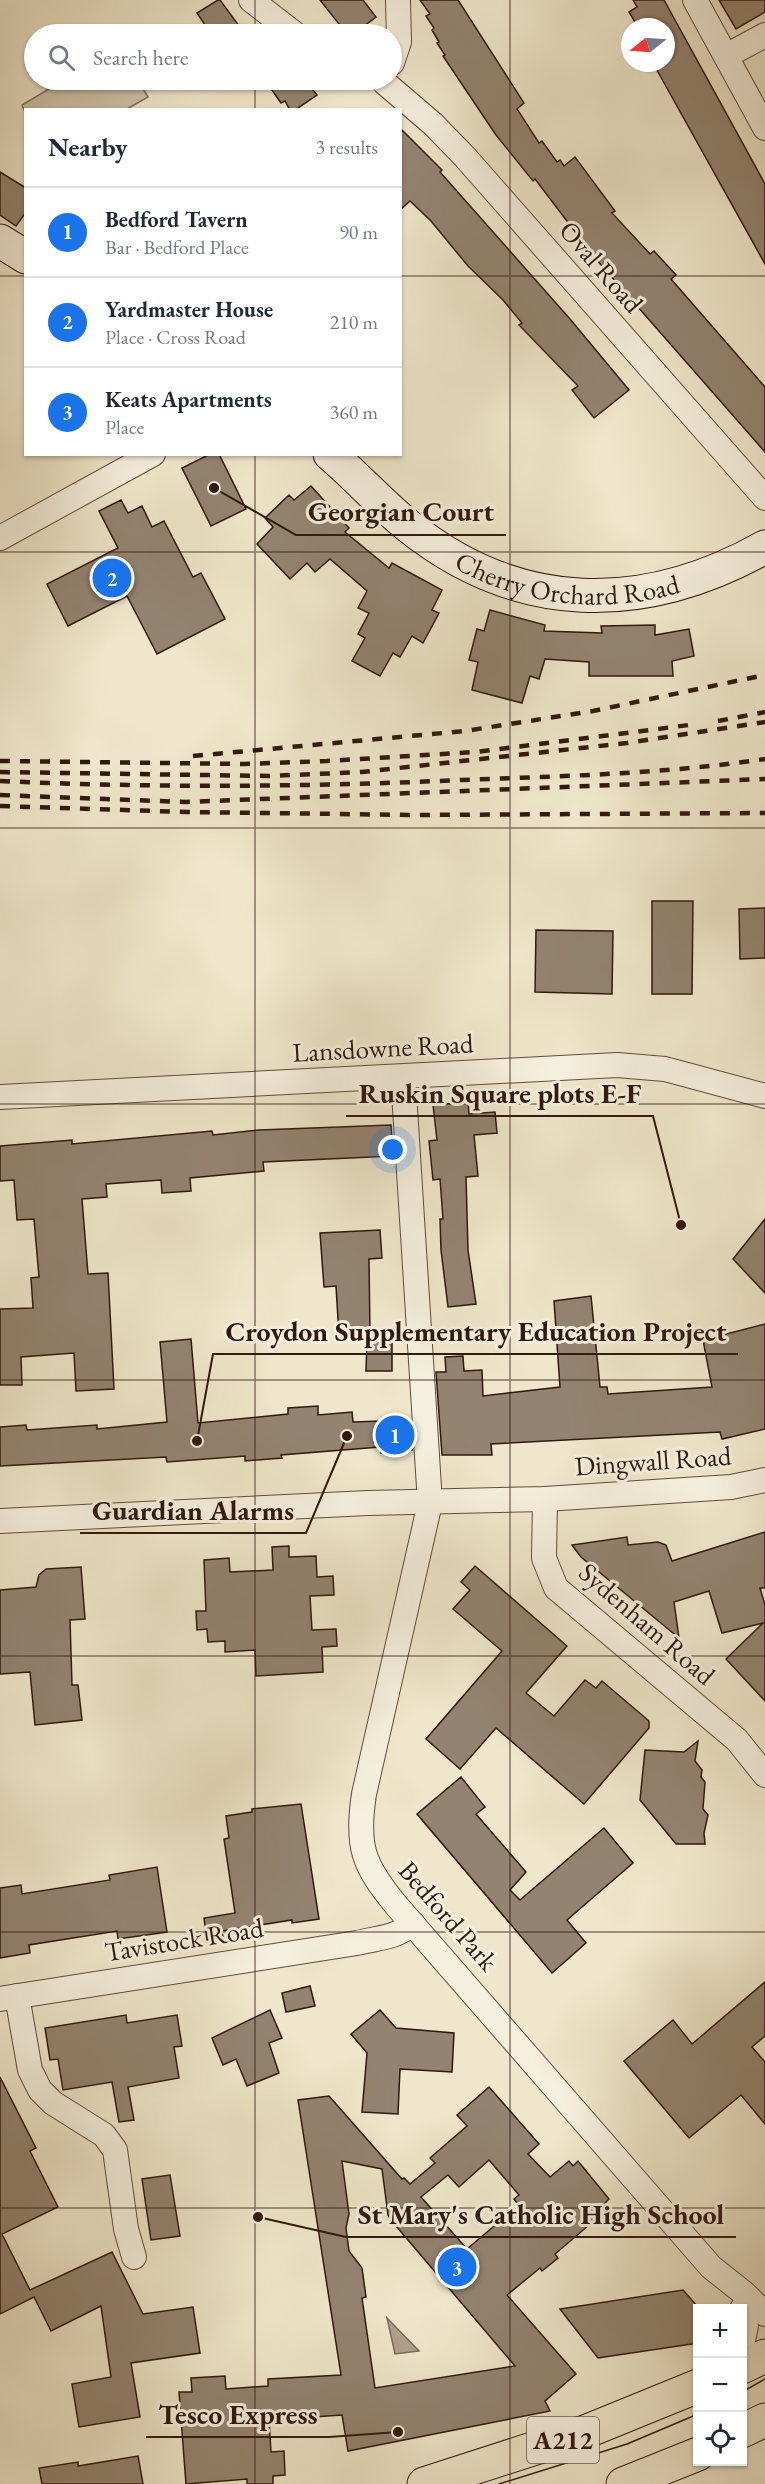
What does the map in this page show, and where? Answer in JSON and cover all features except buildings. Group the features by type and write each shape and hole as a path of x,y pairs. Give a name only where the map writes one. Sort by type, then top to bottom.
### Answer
{"main road":[{"path":"747,2365 765,2356"},
{"name":"A212","path":"424,2484 575,2436 693,2389"},
{"path":"747,2429 765,2420"},
{"name":"A212","path":"623,2484 693,2456"}],"street":[{"path":"251,0 283,24"},
{"name":"Oval Road","path":"398,0 399,24"},
{"path":"695,0 765,128"},
{"path":"726,56 765,36"},
{"name":"Oval Road","path":"399,90 465,157 765,498"},
{"path":"0,241 24,256"},
{"path":"0,538 149,456"},
{"name":"Cherry Orchard Road","path":"332,456 408,526 479,571 513,585 587,596 624,596 695,580 765,548"},
{"name":"Lansdowne Road","path":"0,1097 627,1065 665,1069 765,1096"},
{"name":"Bedford Park","path":"402,1077 430,1503 367,1784 360,1824 361,1845 366,1862 378,1883 412,1924 711,2267 729,2284 746,2294 765,2314"},
{"name":"Dingwall Road","path":"545,1499 731,1487 765,1480"},
{"path":"0,1521 368,1503 545,1499"},
{"name":"Sydenham Road","path":"545,1499 544,1558 556,1587 737,1740 765,1775"},
{"path":"376,1937 379,1925 396,1905"},
{"name":"Tavistock Road","path":"9,1997 357,1943 376,1937 390,1938 412,1924"},
{"path":"9,1997 36,2084 53,2103 104,2135 115,2150 126,2229 134,2257"},
{"name":"Bedford Park","path":"729,2284 739,2304"}],"shaded area":[{"path":"47,90 144,90 148,97 129,108 24,110 22,105"},
{"path":"387,2318 419,2351 395,2354"}],"tram line":[{"path":"747,2389 765,2379"},
{"path":"499,2484 627,2444 693,2416"}],"railway":[{"path":"193,756 465,731 593,711 765,675"},
{"path":"718,721 765,712"},
{"path":"0,772 269,776 362,772 627,743 765,722"},
{"path":"0,761 245,764 327,761 475,752 697,724"},
{"path":"0,781 173,786 346,784 614,774 765,759"},
{"path":"0,795 186,802 765,779"},
{"path":"0,806 186,812 417,815 765,813"}],"place":[{"name":"Georgian Court","path":"214,488"},
{"name":"Yardmaster House","path":"112,578"},
{"name":"Ruskin Square plots E-F","path":"681,1225"},
{"name":"Bedford Tavern","path":"395,1435"},
{"name":"Guardian Alarms","path":"347,1436"},
{"name":"Croydon Supplementary Education Project","path":"197,1441"},
{"name":"St Mary's Catholic High School","path":"258,2217"},
{"name":"Keats Apartments","path":"457,2267"},
{"name":"Tesco Express","path":"398,2432"}]}
